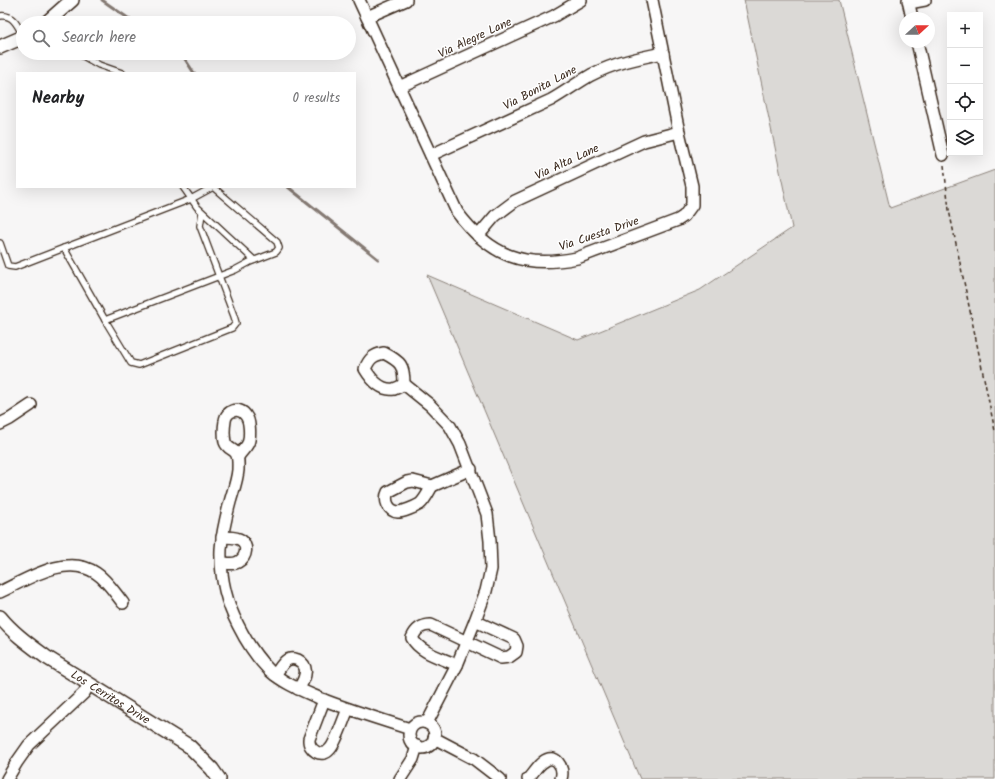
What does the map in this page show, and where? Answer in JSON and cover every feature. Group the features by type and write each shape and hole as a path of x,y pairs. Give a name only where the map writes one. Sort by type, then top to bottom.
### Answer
{"street":[{"path":"54,16 72,0"},
{"name":"Via Cuesta Drive","path":"359,0 457,212 466,224 489,246 515,258 543,262 577,258 678,220 689,211 692,205 692,186 679,132 652,0"},
{"path":"367,17 406,0"},
{"name":"Via Alegre Lane","path":"399,87 547,19 581,0"},
{"path":"910,12 908,2 924,0"},
{"path":"0,47 16,40"},
{"path":"918,48 943,155"},
{"name":"Via Bonita Lane","path":"431,155 551,100 611,66 624,61 663,53"},
{"name":"Via Alta Lane","path":"478,236 495,216 515,202 644,142 679,132"},
{"path":"404,384 430,405 450,426 460,444 471,469 487,514 490,541 491,569 486,591 456,665 427,723"},
{"path":"0,424 31,405"},
{"path":"238,457 236,485 225,519 222,537 222,563 224,590 234,617 251,648 269,670 298,689 348,709 410,729"},
{"path":"432,486 471,469"},
{"path":"222,537 238,539 242,542 246,549 246,554 239,562 234,564 222,563"},
{"path":"0,592 55,567 74,566 89,569 97,573 123,603"},
{"name":"Los Cerritos Drive","path":"0,616 7,626 46,657 189,746 219,779"},
{"path":"456,665 420,649 415,645 412,638 415,631 424,625 431,624 501,658 509,657 516,652 517,646 514,639 475,621"},
{"path":"275,675 286,661 290,659 298,660 303,663 306,673 298,689"},
{"path":"7,779 29,745 84,693 90,684"},
{"path":"324,700 309,739 309,745 312,750 317,753 322,754 330,749 348,709"},
{"path":"419,722 427,723 433,730 434,738 432,742 425,747 416,746 410,740 410,729 414,724 419,722"},
{"path":"434,738 474,759 500,779"},
{"path":"400,779 413,759 416,746"},
{"path":"528,779 543,762 547,760 558,761 563,773 561,779"}],"lane":[{"path":"0,16 9,16 16,24"},
{"path":"92,60 113,71"},
{"path":"184,188 202,213 254,260"},
{"path":"0,243 8,266 15,267 191,199 211,188"},
{"path":"105,320 235,270 254,260 276,252 279,248 277,242 214,188"},
{"path":"64,248 105,320 132,363 139,365 232,328 236,323 200,226 202,213"}],"path":[{"path":"943,155 949,210 995,431"}],"shaded area":[{"path":"744,0 839,0 890,208 995,170 995,779 640,779 427,275 578,340 700,290 792,228"}],"waterway":[{"path":"102,0 125,16"},
{"path":"186,60 193,72"},
{"path":"289,188 378,259"}]}
